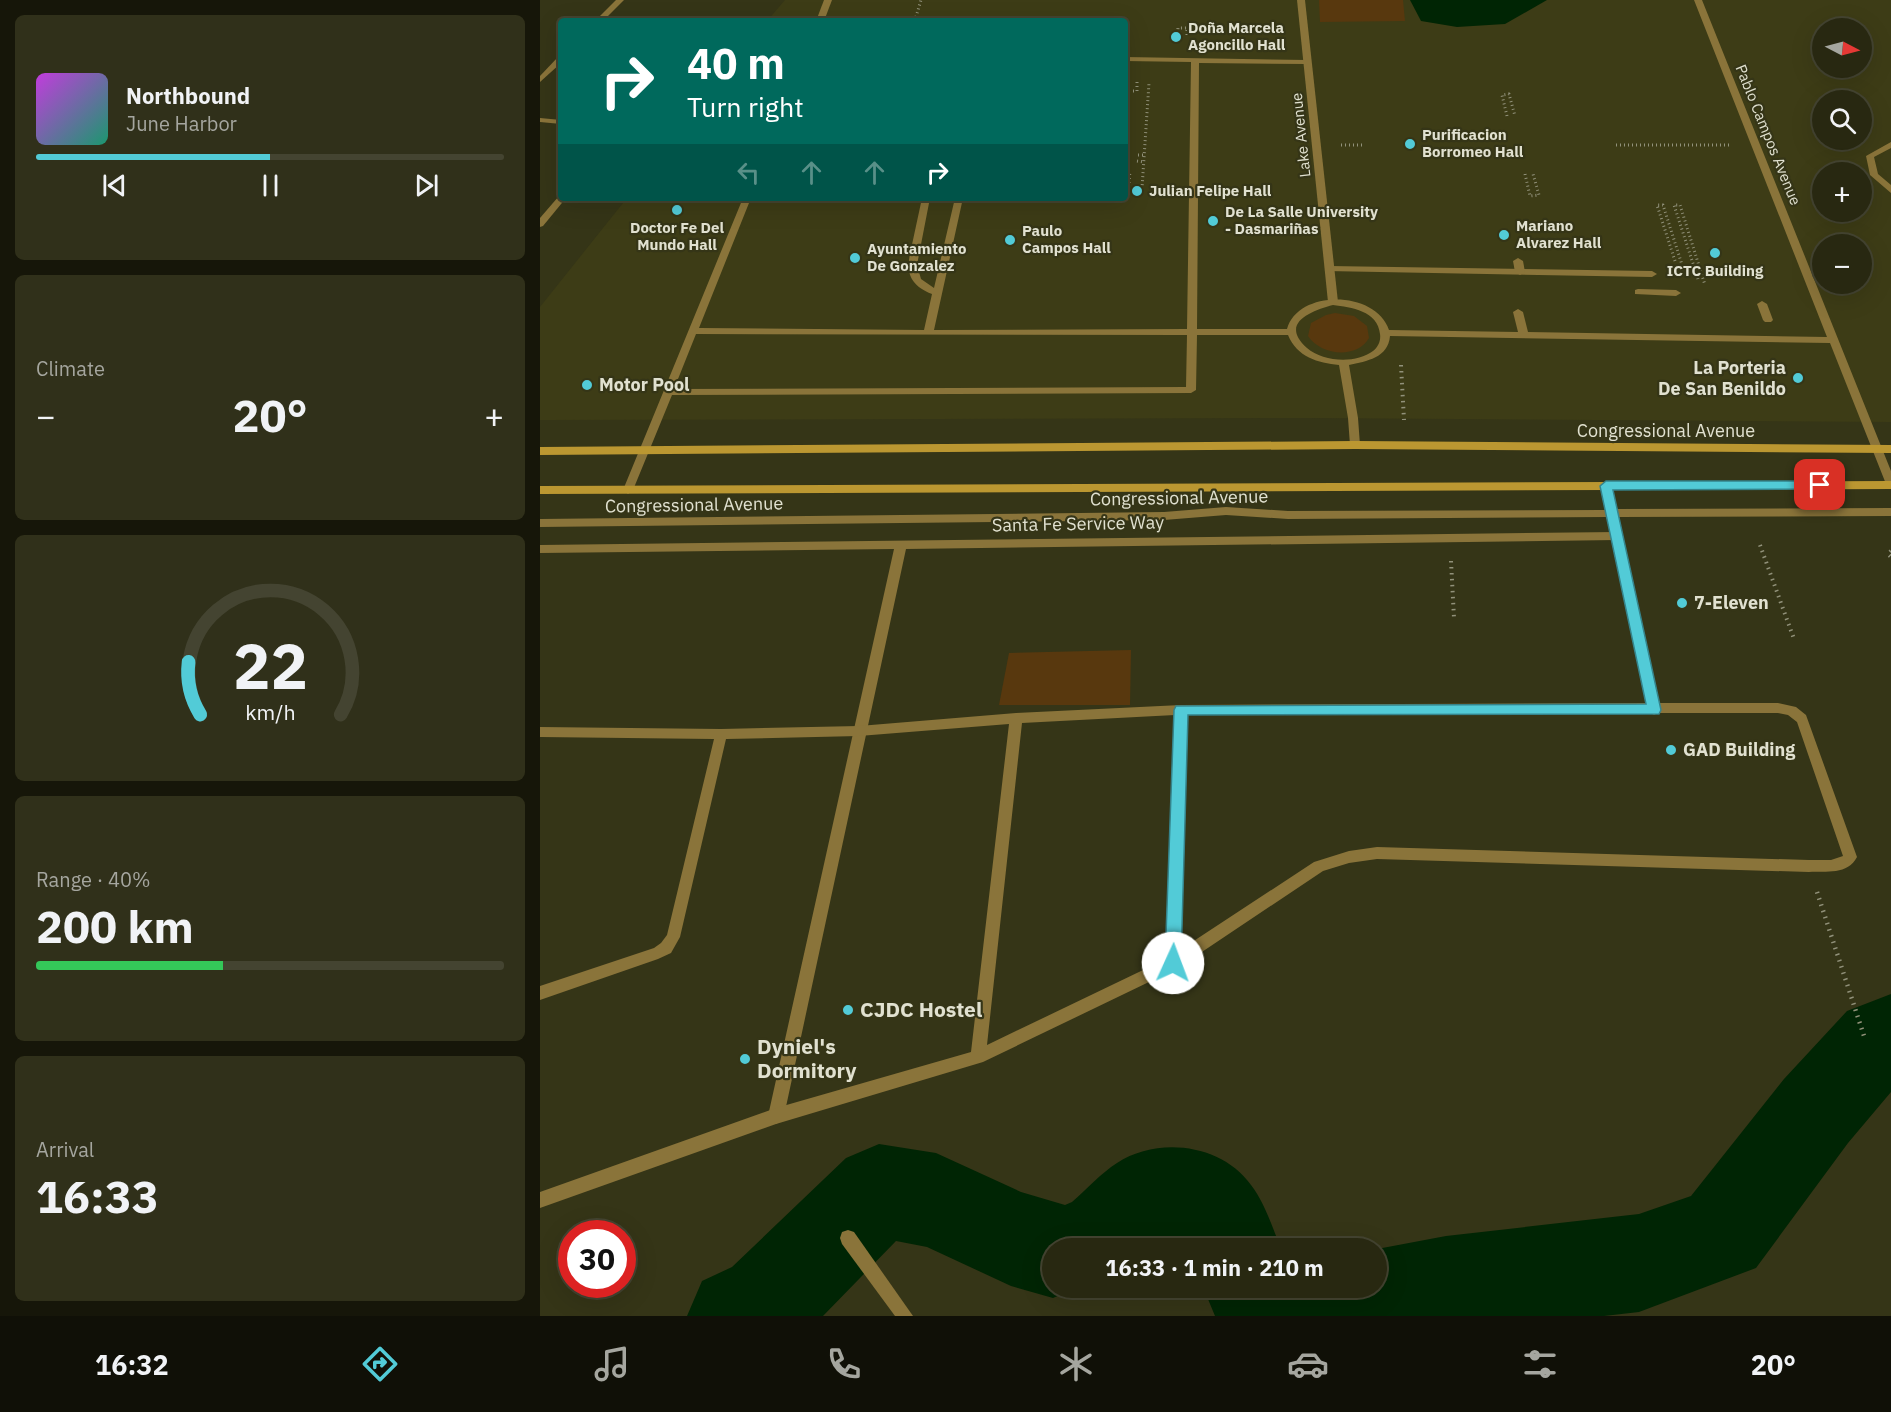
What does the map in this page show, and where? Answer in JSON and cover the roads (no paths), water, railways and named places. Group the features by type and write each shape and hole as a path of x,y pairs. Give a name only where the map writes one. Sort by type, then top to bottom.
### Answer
{"main road":[{"name":"Congressional Avenue","path":"540,451 1355,445 1891,449"},
{"name":"Congressional Avenue","path":"540,490 1891,485"}],"street":[{"path":"602,18 620,0"},
{"path":"821,18 828,0"},
{"name":"Lake Avenue","path":"1301,0 1333,302"},
{"name":"Pablo Campos Avenue","path":"1698,0 1891,485"},
{"path":"1128,59 1307,62"},
{"path":"667,392 1191,390 1196,60"},
{"path":"540,80 558,62"},
{"path":"540,120 558,122"},
{"path":"1891,145 1870,156 1874,176 1891,190"},
{"path":"540,224 559,201"},
{"path":"628,490 746,201"},
{"path":"925,201 912,265 913,274 920,286 937,293"},
{"path":"928,333 958,201"},
{"path":"1518,261 1520,272"},
{"path":"1329,269 1652,274"},
{"path":"1638,292 1676,293"},
{"path":"1333,302 1363,307 1375,314 1384,323 1386,342 1370,357 1344,363 1320,360 1302,351 1294,342 1291,332 1292,323 1307,308 1333,302"},
{"path":"1762,304 1768,320"},
{"path":"1518,312 1524,335"},
{"path":"692,331 1291,332"},
{"path":"1386,333 1833,340"},
{"path":"1344,363 1355,445"},
{"path":"1606,486 1654,710"},
{"name":"Congressional Avenue","path":"540,523 1164,516 1198,511 1260,510 1288,515 1891,512"},
{"name":"Santa Fe Service Way","path":"540,549 1617,536"},
{"path":"776,1116 901,544"},
{"path":"540,732 721,734 860,731 1016,718 1181,710 1778,708 1792,711 1802,719 1850,857 1847,862 1840,865 1809,866 1377,853 1348,856 1319,866 1173,963 978,1057 776,1116 540,1200"},
{"path":"1173,963 1181,710"},
{"path":"978,1057 1016,718"},
{"path":"540,993 658,953 666,948 673,937 721,734"},
{"path":"848,1238 905,1316"}],"waterway":[{"path":"1387,1296 1446,1285 1639,1263 1722,1234 1816,1111 1878,1041 1891,1036"},
{"path":"737,1316 767,1302 879,1191 936,1201 1011,1238 1042,1246"},
{"path":"1104,1238 1151,1196 1192,1195 1217,1218 1227,1238"},
{"path":"1268,1298 1292,1315 1379,1298"}],"place":[{"name":"Doña Marcela Agoncillo Hall","path":"1176,37"},
{"name":"Purificacion Borromeo Hall","path":"1410,144"},
{"name":"Julian Felipe Hall","path":"1137,191"},
{"name":"Doctor Fe Del Mundo Hall","path":"677,210"},
{"name":"De La Salle University - Dasmariñas","path":"1213,221"},
{"name":"Mariano Alvarez Hall","path":"1504,235"},
{"name":"Paulo Campos Hall","path":"1010,240"},
{"name":"ICTC Building","path":"1715,253"},
{"name":"Ayuntamiento De Gonzalez","path":"855,258"},
{"name":"La Porteria De San Benildo","path":"1798,378"},
{"name":"Motor Pool","path":"587,385"},
{"name":"7-Eleven","path":"1682,603"},
{"name":"GAD Building","path":"1671,750"},
{"name":"CJDC Hostel","path":"848,1010"},
{"name":"Dyniel's Dormitory","path":"745,1059"}]}
